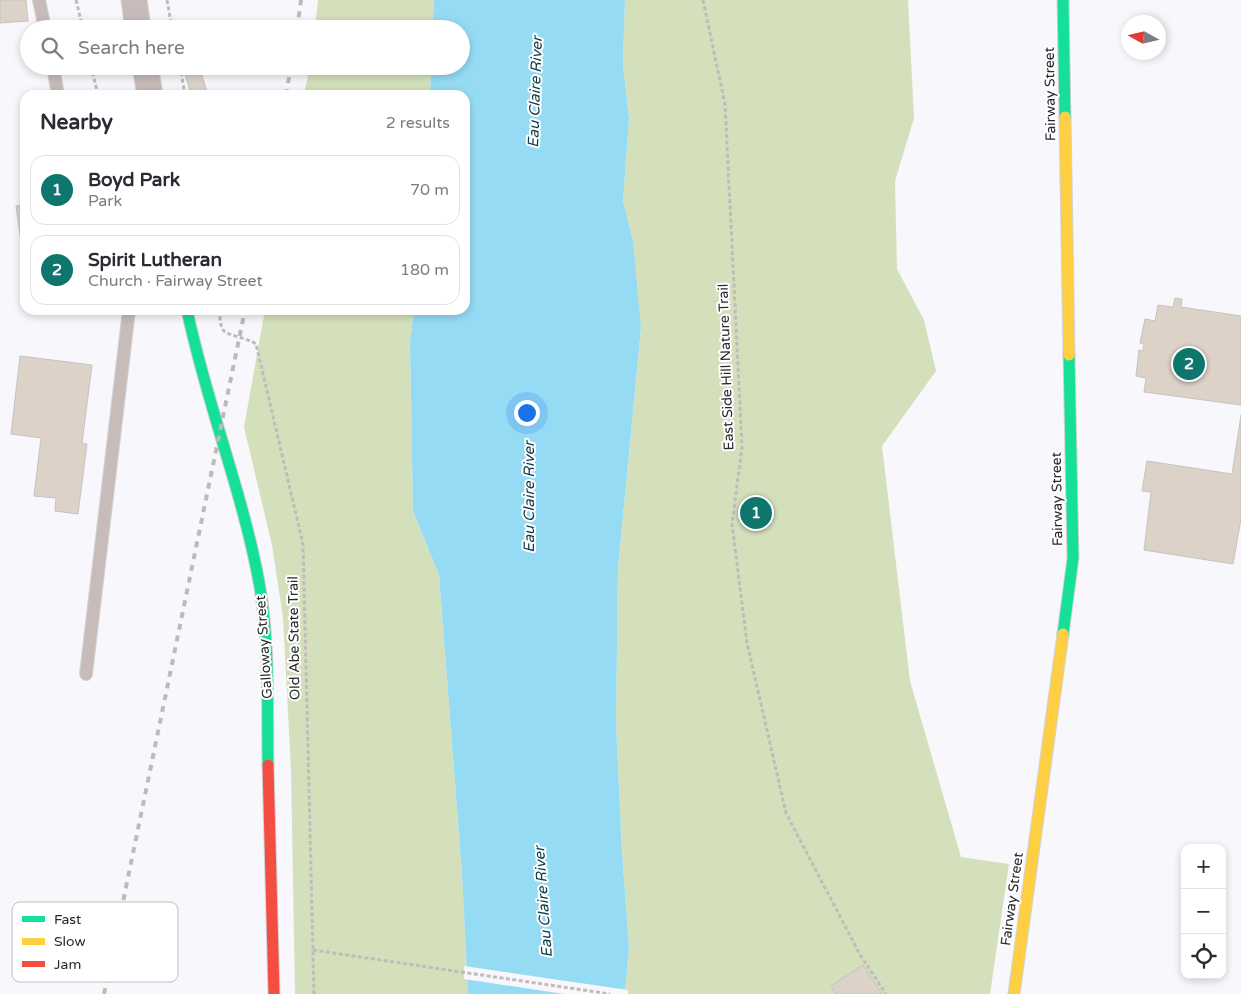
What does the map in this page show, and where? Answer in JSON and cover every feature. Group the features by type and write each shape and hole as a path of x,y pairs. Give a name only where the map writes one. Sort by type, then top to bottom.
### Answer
{"street":[{"path":"134,0 137,20"},
{"name":"Fairway Street","path":"1014,994 1073,558 1063,0"},
{"path":"147,75 149,90"},
{"name":"Galloway Street","path":"188,315 195,349 237,489 258,583 264,626 268,685 274,994"}],"lane":[{"path":"39,0 43,20"},
{"path":"55,75 57,90"},
{"path":"86,674 128,315"}],"path":[{"path":"76,0 81,20"},
{"path":"167,0 170,20"},
{"name":"East Side Hill Nature Trail","path":"703,0 725,104 742,447 732,524 747,644 786,814 859,953 886,994"},
{"path":"93,75 97,90"},
{"path":"182,75 184,90"},
{"name":"Old Abe State Trail","path":"221,315 222,329 226,333 252,340 256,344 303,544 314,994"},
{"path":"313,950 610,994"}],"green space":[{"path":"318,0 434,0 433,20 316,20"},
{"path":"625,0 908,0 914,118 895,181 897,269 924,320 936,371 882,446 910,681 961,857 1009,864 990,994 625,994 629,947 616,724 618,568 641,328 623,201 629,119 623,65"},
{"path":"308,75 431,75 430,90 305,90"},
{"path":"264,315 413,315 410,343 413,511 439,575 462,874 468,994 295,994 291,769 283,617 272,545 244,427"}],"water":[{"name":"Eau Claire River","path":"434,0 625,0 623,65 629,119 623,201 633,242 641,328 618,568 616,724 629,947 625,994 468,994 462,874 439,575 413,511 410,343 413,315 470,315 470,90 430,90 431,75 470,75 470,20 433,20"}],"pier":[{"path":"464,966 628,990 628,994 564,994 464,979"}],"building":[{"path":"0,0 26,0 28,20 0,23"},
{"path":"185,75 202,75 206,90 190,90"},
{"path":"16,206 20,206 20,234"},
{"path":"1175,298 1182,299 1181,307 1241,316 1241,405 1144,392 1146,378 1136,376 1139,350 1143,351 1144,344 1140,343 1145,319 1155,321 1158,305 1173,307"},
{"path":"20,356 92,365 82,443 87,444 78,514 55,511 56,498 34,496 41,438 11,434"},
{"path":"1241,415 1241,519 1233,564 1144,550 1151,492 1142,491 1147,461 1232,474"},
{"path":"863,965 882,994 836,994 831,986"}],"railway":[{"path":"298,20 301,0"},
{"path":"287,90 289,75"},
{"path":"123,902 244,315"},
{"path":"104,994 106,982"}],"traffic: fast":[{"path":"1063,0 1065,117"},
{"path":"188,315 243,514 259,582 265,627 268,765"},
{"path":"1063,634 1073,558 1069,355"}],"traffic: slow":[{"path":"1065,117 1069,355"},
{"path":"1014,994 1063,634"}],"traffic: jam":[{"path":"268,765 274,994"}],"place":[{"name":"Spirit Lutheran","path":"1189,364"},
{"name":"Boyd Park","path":"756,513"}]}
